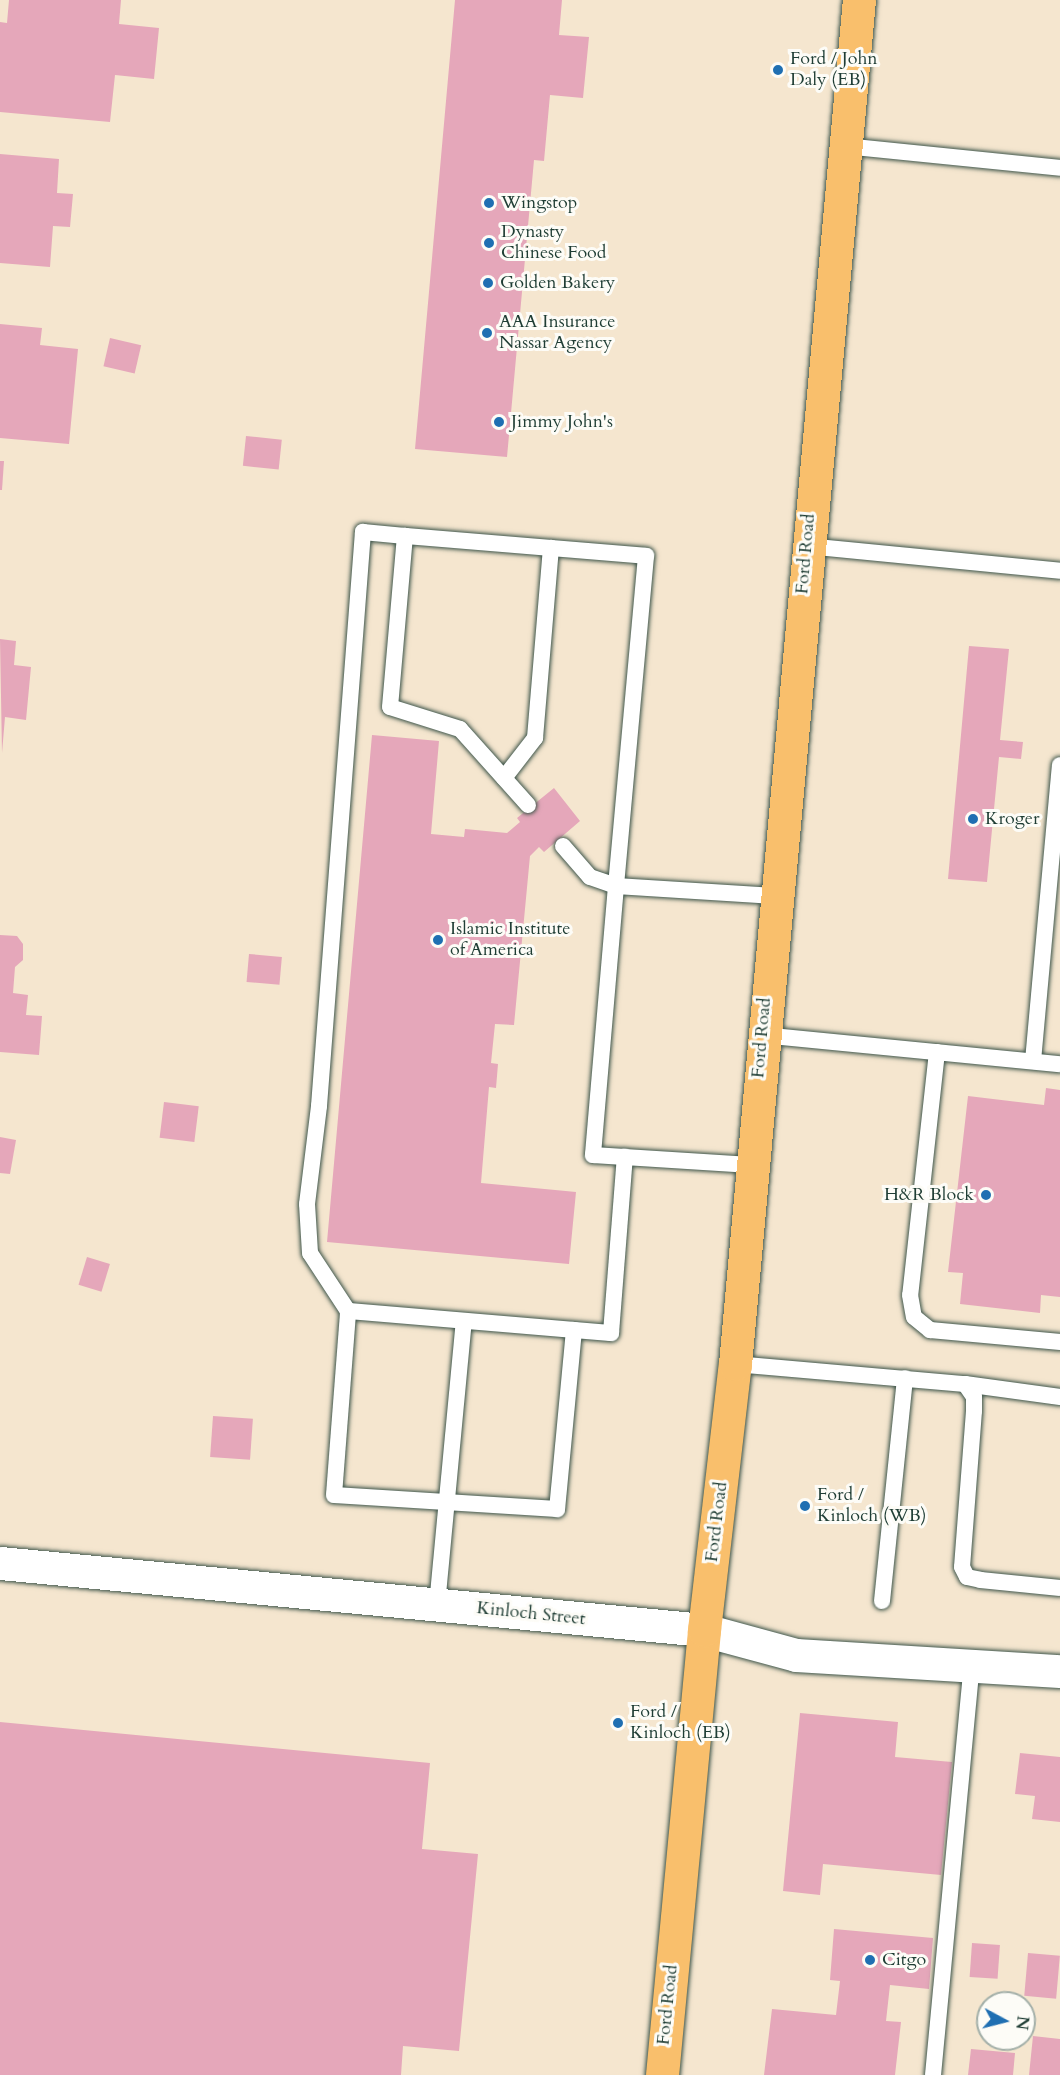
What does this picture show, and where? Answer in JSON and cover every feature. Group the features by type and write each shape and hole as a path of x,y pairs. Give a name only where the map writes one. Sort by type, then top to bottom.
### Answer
{"main road":[{"name":"Ford Road","path":"662,2075 704,1630 735,1364 762,1035 859,0"}],"street":[{"name":"Kinloch Street","path":"0,1563 704,1630 796,1655 1060,1671"}],"lane":[{"path":"845,146 1060,168"},
{"path":"574,1330 557,1509 334,1495 348,1311 310,1253 307,1204 319,1106 363,532 646,556 593,1155 751,1165"},
{"path":"405,536 390,707 460,729 528,805"},
{"path":"807,546 1060,571"},
{"path":"504,778 535,738 551,548"},
{"path":"1033,1061 1060,765"},
{"path":"564,846 590,877 616,886 775,896"},
{"path":"762,1035 1060,1064"},
{"path":"937,1052 910,1294 914,1317 930,1330 1060,1342"},
{"path":"348,1311 610,1333 625,1157"},
{"path":"436,1605 464,1321"},
{"path":"735,1364 965,1384 1060,1397"},
{"path":"882,1601 905,1378"},
{"path":"965,1384 974,1397 975,1411 962,1567 967,1577 1060,1588"},
{"path":"933,2075 972,1666"}],"building":[{"path":"9,0 121,0 119,24 159,28 154,79 115,75 110,122 0,112 0,22 7,23"},
{"path":"455,0 562,0 559,35 589,37 583,98 550,95 544,161 534,160 507,457 415,449"},
{"path":"0,154 59,159 57,193 73,194 70,227 53,226 50,267 0,263"},
{"path":"0,324 42,328 40,345 78,349 69,444 0,438"},
{"path":"110,338 141,345 135,373 103,366"},
{"path":"246,436 282,440 279,470 243,466"},
{"path":"0,461 4,461 2,490 0,490"},
{"path":"0,639 16,641 14,665 31,667 26,720 5,717 2,753"},
{"name":"Kroger","path":"969,646 1009,649 1000,740 1023,742 1021,759 999,757 987,882 948,879"},
{"name":"Islamic Institute of America","path":"372,735 439,741 431,834 464,837 465,829 507,833 520,822 517,818 554,788 580,821 544,852 539,847 530,856 514,1025 495,1024 491,1063 498,1064 496,1088 489,1087 481,1183 576,1192 569,1264 327,1242"},
{"path":"0,935 17,936 23,944 23,960 15,967 13,993 28,995 26,1015 42,1016 39,1055 0,1052"},
{"path":"249,954 282,957 279,985 247,982"},
{"path":"1046,1088 1060,1090 1060,1297 1041,1295 1040,1313 960,1304 963,1273 948,1272 968,1096 1044,1105"},
{"path":"164,1102 199,1106 194,1142 160,1138"},
{"path":"0,1137 16,1140 10,1174 0,1173"},
{"path":"87,1257 110,1264 101,1292 79,1285"},
{"path":"213,1416 253,1419 250,1460 210,1457"},
{"path":"800,1713 898,1722 895,1757 952,1762 941,1875 823,1864 820,1895 783,1891"},
{"path":"0,1722 430,1763 422,1849 478,1854 459,2051 403,2046 401,2075 0,2075"},
{"path":"1020,1753 1060,1757 1060,1822 1032,1819 1035,1796 1015,1794"},
{"path":"834,1929 933,1938 929,1989 890,1985 886,2021 901,2022 895,2075 764,2075 772,2009 836,2015 840,1981 830,1980"},
{"path":"972,1943 1000,1945 998,1979 970,1977"},
{"path":"1028,1953 1060,1956 1056,1999 1036,1997 1036,1991 1025,1991"},
{"path":"1036,2036 1060,2039 1060,2075 1029,2075 1031,2051 1036,2051"},
{"path":"971,2049 1015,2053 1013,2075 968,2075"}],"place":[{"name":"Ford / John Daly (EB)","path":"778,70"},
{"name":"Wingstop","path":"489,203"},
{"name":"Dynasty Chinese Food","path":"489,243"},
{"name":"Golden Bakery","path":"488,283"},
{"name":"AAA Insurance Nassar Agency","path":"487,333"},
{"name":"Jimmy John's","path":"499,422"},
{"name":"Kroger","path":"973,819"},
{"name":"Islamic Institute of America","path":"438,940"},
{"name":"H&R Block","path":"986,1195"},
{"name":"Ford / Kinloch (WB)","path":"805,1506"},
{"name":"Ford / Kinloch (EB)","path":"618,1723"},
{"name":"Citgo","path":"870,1960"}]}
